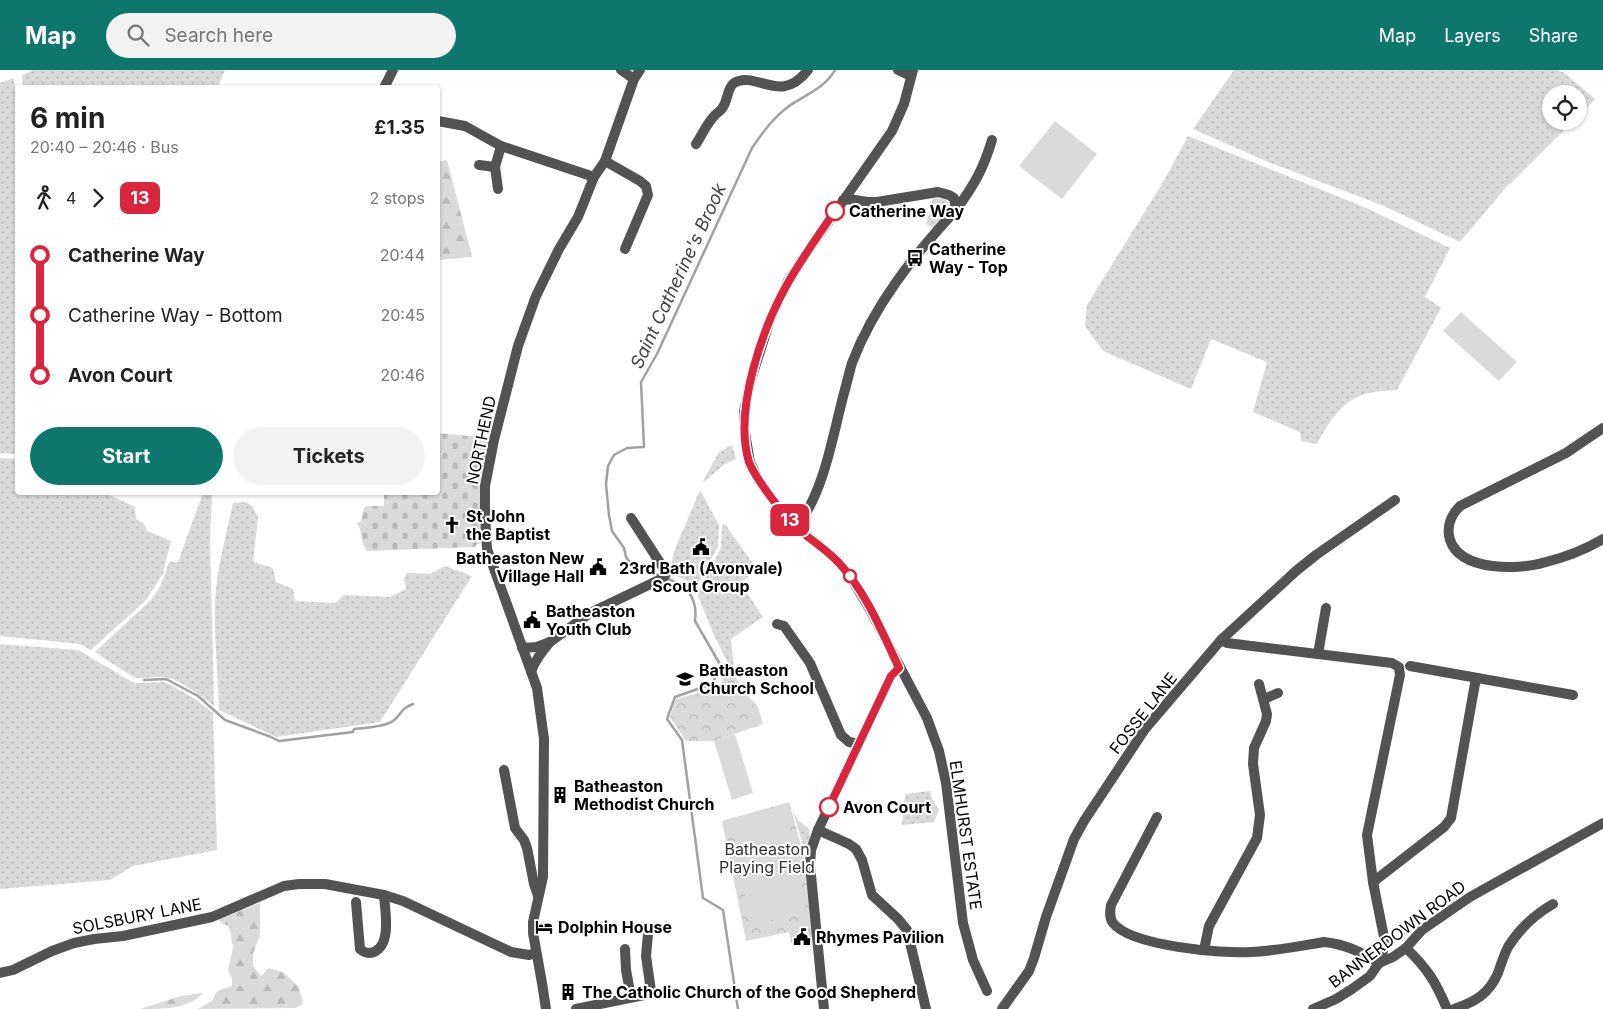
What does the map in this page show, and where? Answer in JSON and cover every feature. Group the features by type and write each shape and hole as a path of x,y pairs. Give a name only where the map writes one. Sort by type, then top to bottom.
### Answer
{"street":[{"path":"386,85 393,70"},
{"path":"621,70 637,74"},
{"path":"696,144 715,115 724,106 731,86 736,82 745,79 772,86 784,86 801,78 808,70"},
{"path":"898,70 912,73 904,104 892,131 788,282 770,320 754,366 744,412 744,427 750,462 759,481 797,528 806,515 822,478 852,364 873,318 923,245 956,210 975,184 986,161 992,140"},
{"name":"NORTHEND","path":"546,1009 536,953 533,922 543,877 544,739 540,703 531,672 487,549 484,514 485,486 494,440 518,346 544,277 578,217 594,177 604,161 637,74"},
{"path":"440,121 465,126 501,146 594,177"},
{"path":"498,189 495,167 501,146"},
{"path":"604,161 646,186 648,195 626,249"},
{"path":"479,165 495,167"},
{"path":"843,200 851,198 868,203 938,192 954,198 956,210"},
{"path":"1603,428 1566,453 1460,506 1450,519 1449,533 1455,550 1464,559 1474,563 1501,566 1533,565 1547,562 1583,549 1603,539"},
{"name":"FOSSE LANE","path":"1002,1009 1029,971 1074,839 1145,729 1221,640 1316,555 1394,500"},
{"path":"522,648 537,648 550,642 590,613 663,577 664,569 630,518"},
{"name":"ELMHURST ESTATE","path":"797,528 838,561 851,578 869,608 926,718 939,751 946,783 963,923 973,960 987,984"},
{"path":"1318,654 1326,608"},
{"path":"777,624 784,626 810,663 841,735 849,742 859,744"},
{"path":"1157,817 1111,905 1110,914 1112,922 1126,933 1162,944 1204,950 1251,952 1324,942 1335,943 1346,945 1379,963 1383,951 1384,937 1373,882 1367,835 1400,674 1399,667 1392,663 1228,643 1221,640"},
{"path":"531,672 540,654 550,642"},
{"path":"1410,666 1573,695"},
{"path":"824,1009 810,865 811,850 818,830 891,676 899,668"},
{"path":"1373,882 1444,827 1451,818 1476,678"},
{"path":"1204,950 1209,926 1257,838 1260,815 1253,764 1254,748 1266,722 1267,714 1258,684"},
{"path":"1264,699 1278,693"},
{"path":"504,770 515,828 524,840 527,848 538,896"},
{"name":"BANNERDOWN ROAD","path":"1313,1009 1336,999 1352,989 1370,976 1379,963 1393,957 1406,948 1422,930 1470,897 1603,823"},
{"path":"818,830 849,844 856,850 862,860 872,895 898,919 906,930 926,1009"},
{"name":"SOLSBURY LANE","path":"0,973 13,970 52,951 74,943 123,936 212,917 284,886 299,884 326,884 384,895 403,901 511,952 529,955 536,953"},
{"path":"356,902 360,949 369,954 382,945 385,935 384,895"},
{"path":"1454,1009 1473,1002 1488,990 1495,979 1507,949 1523,926 1539,912 1553,904"},
{"path":"576,1009 649,994 651,991 646,956 648,934"},
{"path":"1406,948 1432,975 1447,1009"},
{"path":"626,949 626,970 631,998"}],"green space":[{"path":"33,70 225,70 219,85 23,85 22,75"},
{"path":"1234,70 1558,70 1579,85 1542,85 1542,130 1564,130 1508,185 1460,242 1384,206 1268,162 1193,129"},
{"path":"14,78 15,85 15,454 0,453 0,83"},
{"path":"1587,92 1595,99 1587,108"},
{"path":"1055,121 1097,154 1062,199 1019,166"},
{"path":"1188,136 1364,207 1450,248 1425,297 1441,308 1397,390 1369,393 1351,400 1337,412 1317,444 1301,441 1300,432 1253,412 1267,362 1211,339 1191,389 1103,351 1085,326 1087,305 1162,184"},
{"path":"447,160 472,257 440,260 440,162"},
{"path":"933,198 946,199 949,205 949,212 933,228 926,224"},
{"path":"1461,312 1517,362 1499,381 1443,331"},
{"name":"St John the Baptist","path":"440,433 491,438 480,483 483,542 475,547 367,551 363,545 357,523 361,521 364,508 367,506 384,506 384,495 440,495"},
{"path":"732,445 736,459 725,464 703,481 719,452"},
{"path":"0,458 15,459 15,495 109,495 135,507 136,519 144,524 147,531 171,541 163,574 146,600 91,650 80,644 0,636"},
{"path":"700,490 719,525 718,546 697,586 671,573 673,554"},
{"path":"202,495 212,495 210,538 214,706 190,688 170,678 133,677 95,652 151,600 161,585 169,562 178,562"},
{"path":"246,502 252,506 258,517 253,562 273,568 276,582 293,589 295,601 335,603 344,595 390,597 406,589 404,578 407,573 430,574 445,566 472,576 380,722 276,737 219,710 215,615 218,577 233,503"},
{"path":"725,524 758,571 740,582 763,617 731,639 734,670 731,669 714,635 696,591 700,589 721,548 722,525"},
{"path":"0,644 78,650 134,683 165,682 194,698 213,713 217,850 133,866 110,880 0,889"},
{"path":"728,672 734,675 743,690 758,707 763,724 714,741 686,741 670,717 676,699 717,688"},
{"path":"735,734 753,793 732,800 714,741"},
{"path":"930,791 933,801 939,810 934,822 902,825 905,794"},
{"name":"Batheaston Playing Field","path":"789,802 802,849 815,940 791,943 789,932 746,941 722,821"},
{"name":"Batheaston Playing Field","path":"786,809 806,914 750,924 731,819"},
{"path":"793,811 798,820 809,829 808,848 804,849"},
{"path":"260,903 260,936 253,953 253,966 261,976 269,968 283,972 299,987 303,1004 295,1008 198,1009 213,1000 218,991 232,986 232,978 228,971 233,947 229,926 221,923 219,919"},
{"path":"203,993 183,1005 140,1009 181,996"}],"waterway":[{"name":"Saint Catherine's Brook","path":"661,576 631,564 626,557 624,548 612,531 606,484 608,466 614,455 627,448 644,447 641,382 657,354 752,148 778,115 826,82 835,70"},
{"name":"Saint Catherine's Brook","path":"666,578 680,585 690,594 695,605 695,621 721,666 712,684 675,697 667,719 682,740 703,898 723,910 738,1009"},
{"path":"144,680 166,679 198,696 225,720 279,741 353,732 354,729 385,725 393,721 403,710 413,704"}],"bus line":[{"name":"13","path":"829,807 891,676 899,668 869,608 851,578 838,561 797,528 759,481 750,462 744,427 744,412 754,366 770,320 788,282 835,211"}],"place":[{"name":"Catherine Way","path":"835,211"},
{"name":"Catherine Way - Top","path":"915,258"},
{"name":"St John the Baptist","path":"452,525"},
{"name":"23rd Bath (Avonvale) Scout Group","path":"701,547"},
{"name":"Batheaston New Village Hall","path":"598,567"},
{"name":"Batheaston Youth Club","path":"532,620"},
{"name":"Batheaston Church School","path":"685,679"},
{"name":"Batheaston Methodist Church","path":"560,795"},
{"name":"Avon Court","path":"829,807"},
{"name":"Dolphin House","path":"544,927"},
{"name":"Rhymes Pavilion","path":"802,937"},
{"name":"The Catholic Church of the Good Shepherd","path":"568,992"}]}
